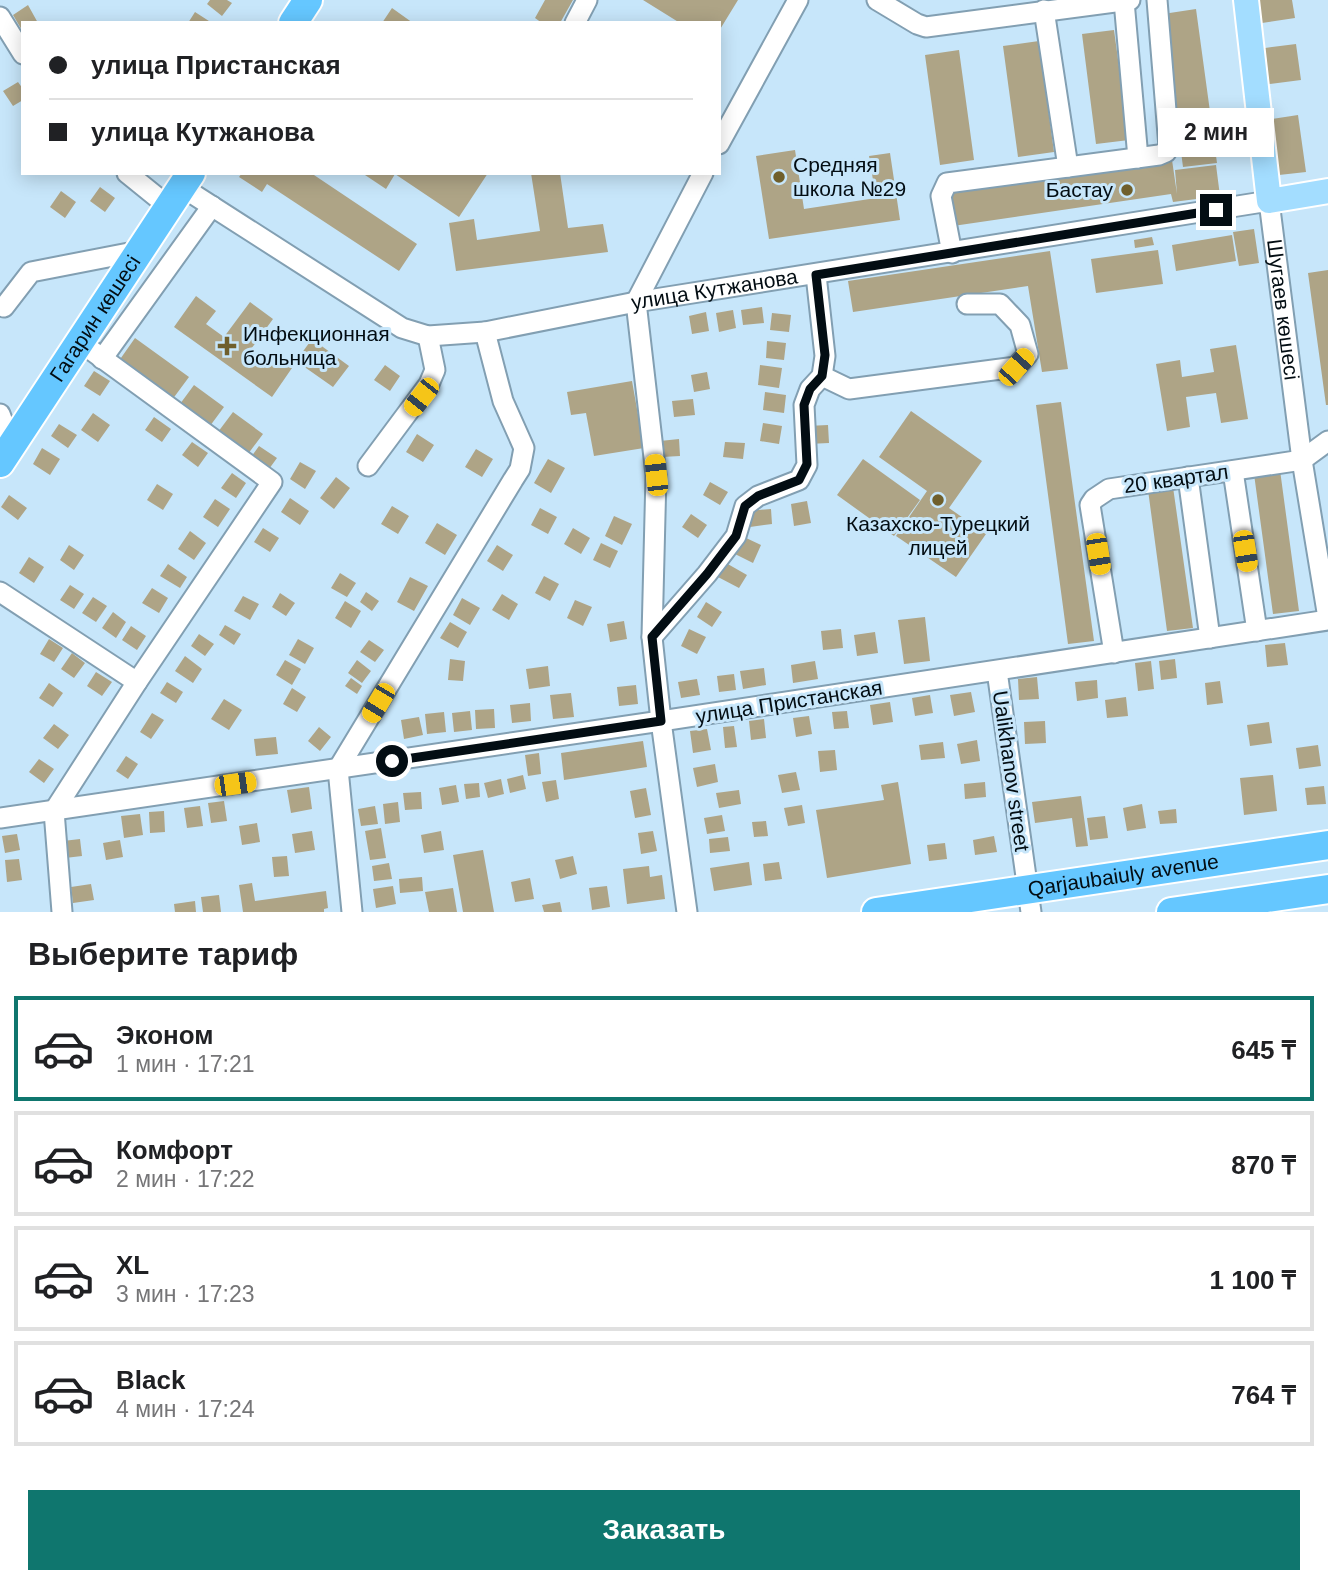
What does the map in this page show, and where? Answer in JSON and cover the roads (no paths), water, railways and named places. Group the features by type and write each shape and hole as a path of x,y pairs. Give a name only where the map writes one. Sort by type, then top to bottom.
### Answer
{"highway":[{"path":"294,21 308,0"},
{"name":"Гагарин көшесі","path":"6,455 181,189"},
{"name":"Qarjaubaiuly avenue","path":"876,912 1029,901 1328,845"},
{"name":"Qarjaubaiuly avenue","path":"1171,912 1328,889"}],"main road":[{"name":"Шугаев көшесі","path":"1247,0 1269,201"},
{"name":"улица Кутжанова","path":"1269,201 1328,191"}],"street":[{"path":"576,21 587,0"},
{"path":"721,140 799,0"},
{"path":"877,0 926,27 1083,2 1130,0"},
{"path":"952,253 941,196 947,183 1159,156 1166,152 1168,147 1157,0"},
{"path":"1124,1 1138,158"},
{"path":"1044,10 1068,167"},
{"path":"0,17 21,51"},
{"name":"улица Кутжанова","path":"134,175 181,189 212,206 402,328 428,336 485,332 636,302 1269,201"},
{"path":"687,912 652,637 656,475 636,302 702,175"},
{"name":"Шугаев көшесі","path":"1269,201 1302,460 1328,619"},
{"path":"102,359 212,206"},
{"path":"4,307 32,272 139,251"},
{"path":"652,637 736,536 745,506 758,496 799,480 807,464 804,405 810,389 822,376 825,355 816,275"},
{"path":"822,376 849,388 1016,367 1028,354 1020,325 1000,304 968,304"},
{"path":"352,912 338,769 520,469 524,447 503,401 485,332"},
{"path":"368,466 429,384 435,370 428,336"},
{"path":"62,912 54,811 272,482 80,342"},
{"path":"0,414 6,455"},
{"name":"20 квартал","path":"1114,653 1090,505 1094,499 1109,489 1302,460 1328,441"},
{"path":"1233,471 1257,631"},
{"path":"1188,477 1210,638"},
{"path":"0,592 137,682"},
{"name":"улица Пристанская","path":"0,818 997,671 1328,619"},
{"name":"Ualikhanov street","path":"997,671 1029,901"}],"place":[{"name":"Средняя школа №29","path":"779,177"},
{"name":"Бастау","path":"1127,190"},
{"name":"Инфекционная больница","path":"227,346"},
{"name":"Казахско-Турецкий лицей","path":"938,500"}]}
